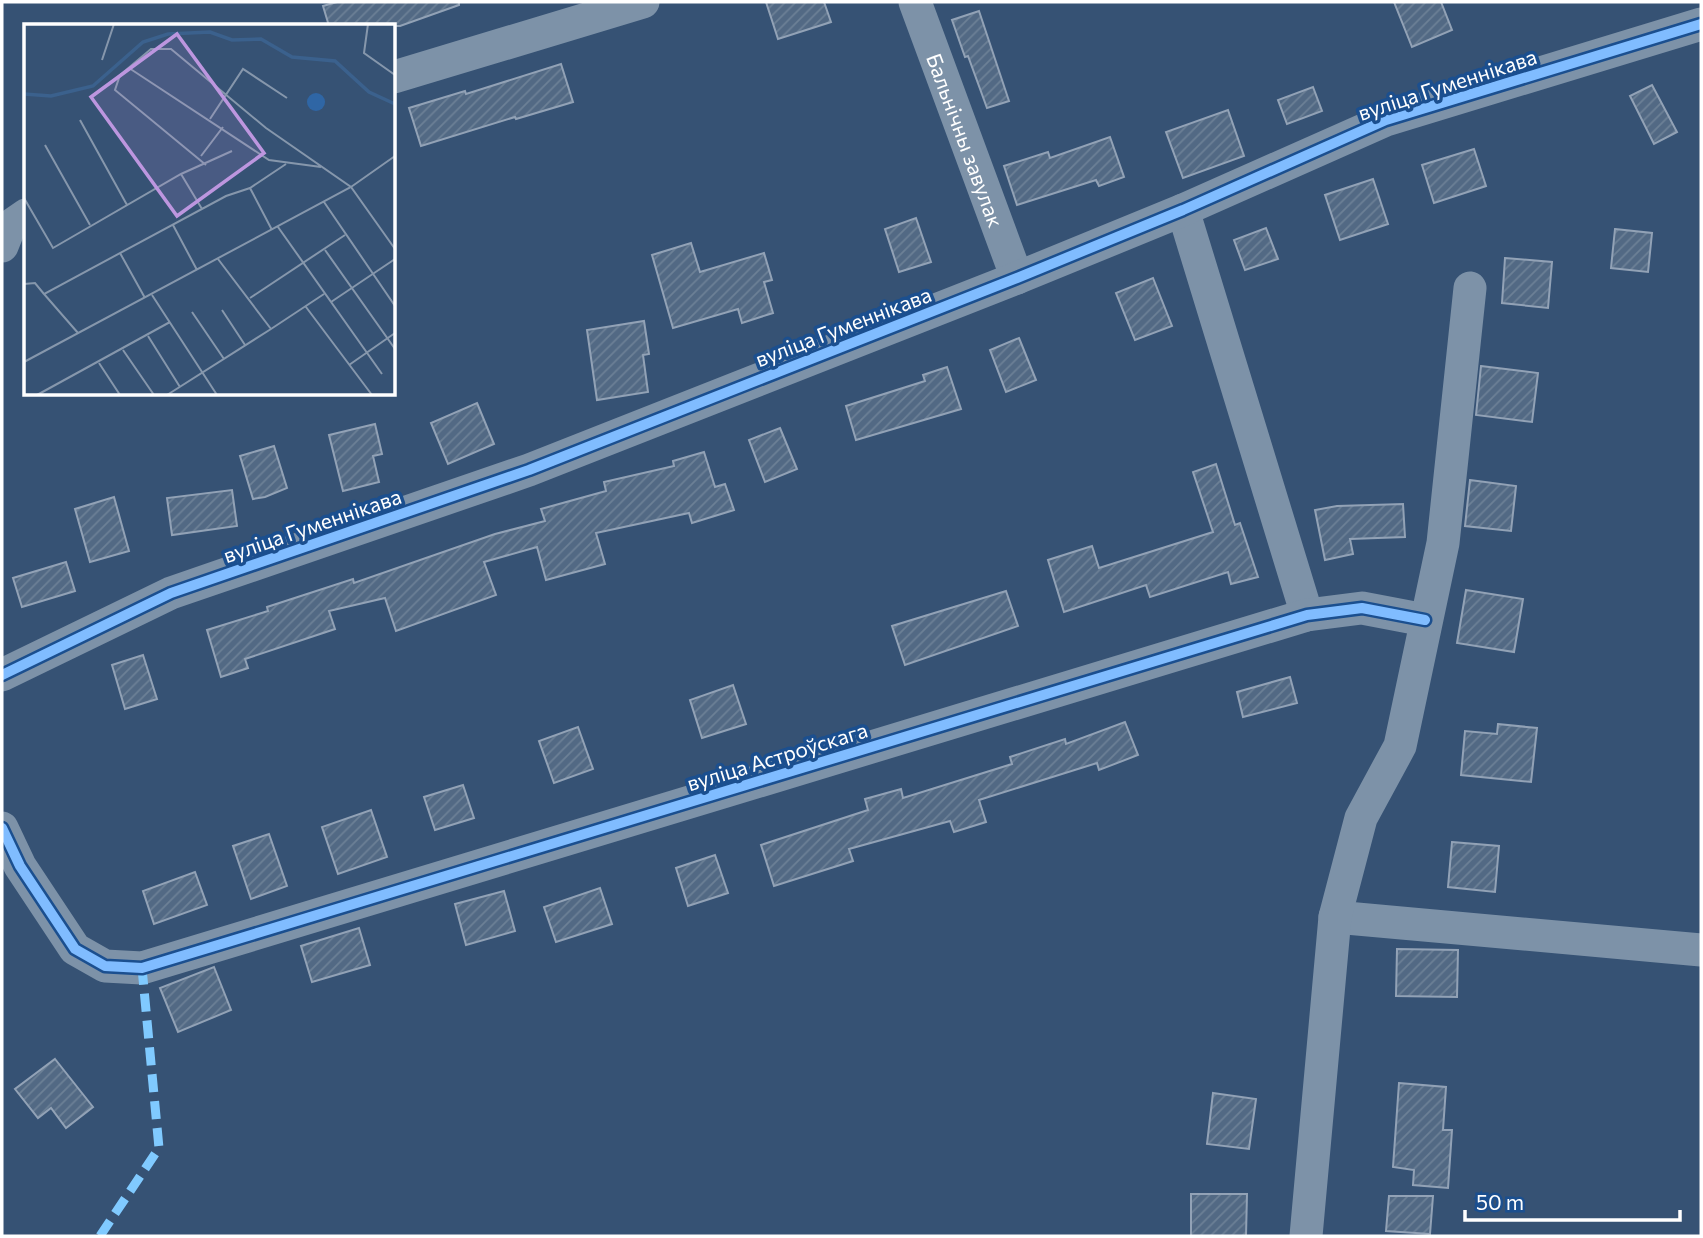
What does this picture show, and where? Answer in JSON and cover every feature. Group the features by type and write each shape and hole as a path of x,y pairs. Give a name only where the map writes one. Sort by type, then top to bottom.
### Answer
{"street":[{"path":"396,76 643,2"},
{"name":"Бальнічны завулак","path":"915,2 1017,278"},
{"name":"вуліца Гуменнікава","path":"2,675 171,593 529,470 1017,278 1183,210 1386,120 1701,24"},
{"path":"1183,210 1307,615"},
{"path":"2,246 10,226 24,216"},
{"path":"1306,1236 1335,917 1361,818 1400,746 1443,543 1470,288"},
{"name":"вуліца Астроўскага","path":"2,828 20,866 75,949 105,966 142,968 1307,615 1362,608 1425,620"},
{"path":"1335,917 1701,950"}],"building":[{"path":"337,2 459,2 459,5 400,26 328,24 323,6"},
{"path":"766,2 824,2 831,22 778,39"},
{"path":"1394,2 1441,2 1452,30 1412,47"},
{"path":"979,11 1009,101 987,108 952,20"},
{"path":"561,64 573,102 421,146 409,108 465,91 466,94"},
{"path":"1652,85 1677,132 1654,144 1630,96"},
{"path":"1313,87 1322,111 1287,124 1278,100"},
{"path":"1228,110 1244,156 1183,178 1166,132"},
{"path":"1110,137 1124,177 1099,186 1096,180 1017,205 1004,166 1048,152 1050,158"},
{"path":"1474,149 1486,186 1434,203 1422,165"},
{"path":"1373,179 1388,224 1340,240 1325,195"},
{"path":"916,218 931,262 899,272 885,229"},
{"path":"1266,228 1278,259 1245,270 1234,240"},
{"path":"1615,229 1652,233 1648,272 1611,268"},
{"path":"691,243 700,272 764,253 772,280 764,282 773,313 742,323 738,309 673,328 652,255"},
{"path":"1505,258 1552,262 1548,308 1502,303"},
{"path":"1153,278 1172,326 1135,340 1116,293"},
{"path":"644,321 649,354 643,355 648,392 597,400 587,330"},
{"path":"1019,338 1036,380 1006,392 990,350"},
{"path":"1481,366 1538,373 1532,422 1476,415"},
{"path":"947,367 961,409 856,440 846,406 925,381 923,375"},
{"path":"477,403 494,444 448,464 431,423"},
{"path":"375,424 382,454 373,456 379,482 343,491 329,435"},
{"path":"780,428 797,469 765,482 749,440"},
{"path":"274,446 287,488 253,499 240,456"},
{"path":"704,452 715,487 725,484 734,510 692,523 689,513 596,533 605,564 546,580 537,547 484,562 496,595 396,631 385,598 329,611 335,629 245,659 248,668 221,677 207,630 268,611 267,607 353,579 354,583 495,534 545,521 541,509 606,491 604,482 674,466 673,461"},
{"path":"1216,464 1235,525 1240,523 1258,577 1231,584 1228,572 1150,597 1146,585 1064,612 1048,560 1092,546 1099,568 1213,532 1193,472"},
{"path":"1470,480 1516,486 1511,531 1465,526"},
{"path":"232,490 237,526 172,535 167,498"},
{"path":"114,497 129,551 90,562 75,509"},
{"path":"1403,504 1405,537 1350,539 1353,554 1325,560 1315,510 1337,506"},
{"path":"66,562 75,591 22,607 13,578"},
{"path":"1466,590 1523,599 1514,652 1457,643"},
{"path":"1006,591 1018,626 905,665 892,626"},
{"path":"143,655 157,699 125,709 112,665"},
{"path":"1290,677 1297,703 1243,717 1237,692"},
{"path":"733,685 746,724 702,738 690,700"},
{"path":"1125,722 1138,755 1099,770 1097,763 979,800 986,822 954,832 950,821 849,849 853,861 774,886 761,845 868,810 865,799 901,789 903,798 1012,764 1010,757 1065,739 1066,744"},
{"path":"1498,724 1537,728 1531,782 1461,775 1465,731 1497,734"},
{"path":"578,727 593,769 554,783 539,741"},
{"path":"463,785 474,818 435,830 424,797"},
{"path":"371,810 387,857 338,874 322,827"},
{"path":"269,834 287,886 251,899 233,846"},
{"path":"1452,842 1499,846 1495,892 1448,887"},
{"path":"715,855 728,893 688,906 676,868"},
{"path":"195,872 207,905 154,924 143,891"},
{"path":"600,888 612,924 556,942 544,907"},
{"path":"504,891 515,931 466,945 455,904"},
{"path":"359,928 370,965 312,982 301,946"},
{"path":"1397,949 1458,950 1457,997 1396,996"},
{"path":"214,967 231,1010 178,1032 160,988"},
{"path":"55,1059 93,1107 66,1128 51,1108 38,1118 15,1089"},
{"path":"1399,1083 1446,1087 1443,1130 1452,1130 1448,1188 1413,1185 1414,1170 1393,1167"},
{"path":"1213,1093 1256,1099 1249,1149 1207,1144"},
{"path":"1191,1194 1247,1194 1246,1236 1191,1236"},
{"path":"1389,1196 1433,1196 1430,1234 1386,1231"}],"marked path":[{"path":"100,1236 159,1148 142,968"}],"cycle path":[{"path":"2,675 171,593 529,470 1017,278 1183,210 1386,120 1701,24"},
{"path":"2,828 20,866 75,949 105,966 142,968 1307,615 1362,608 1425,620"}]}
